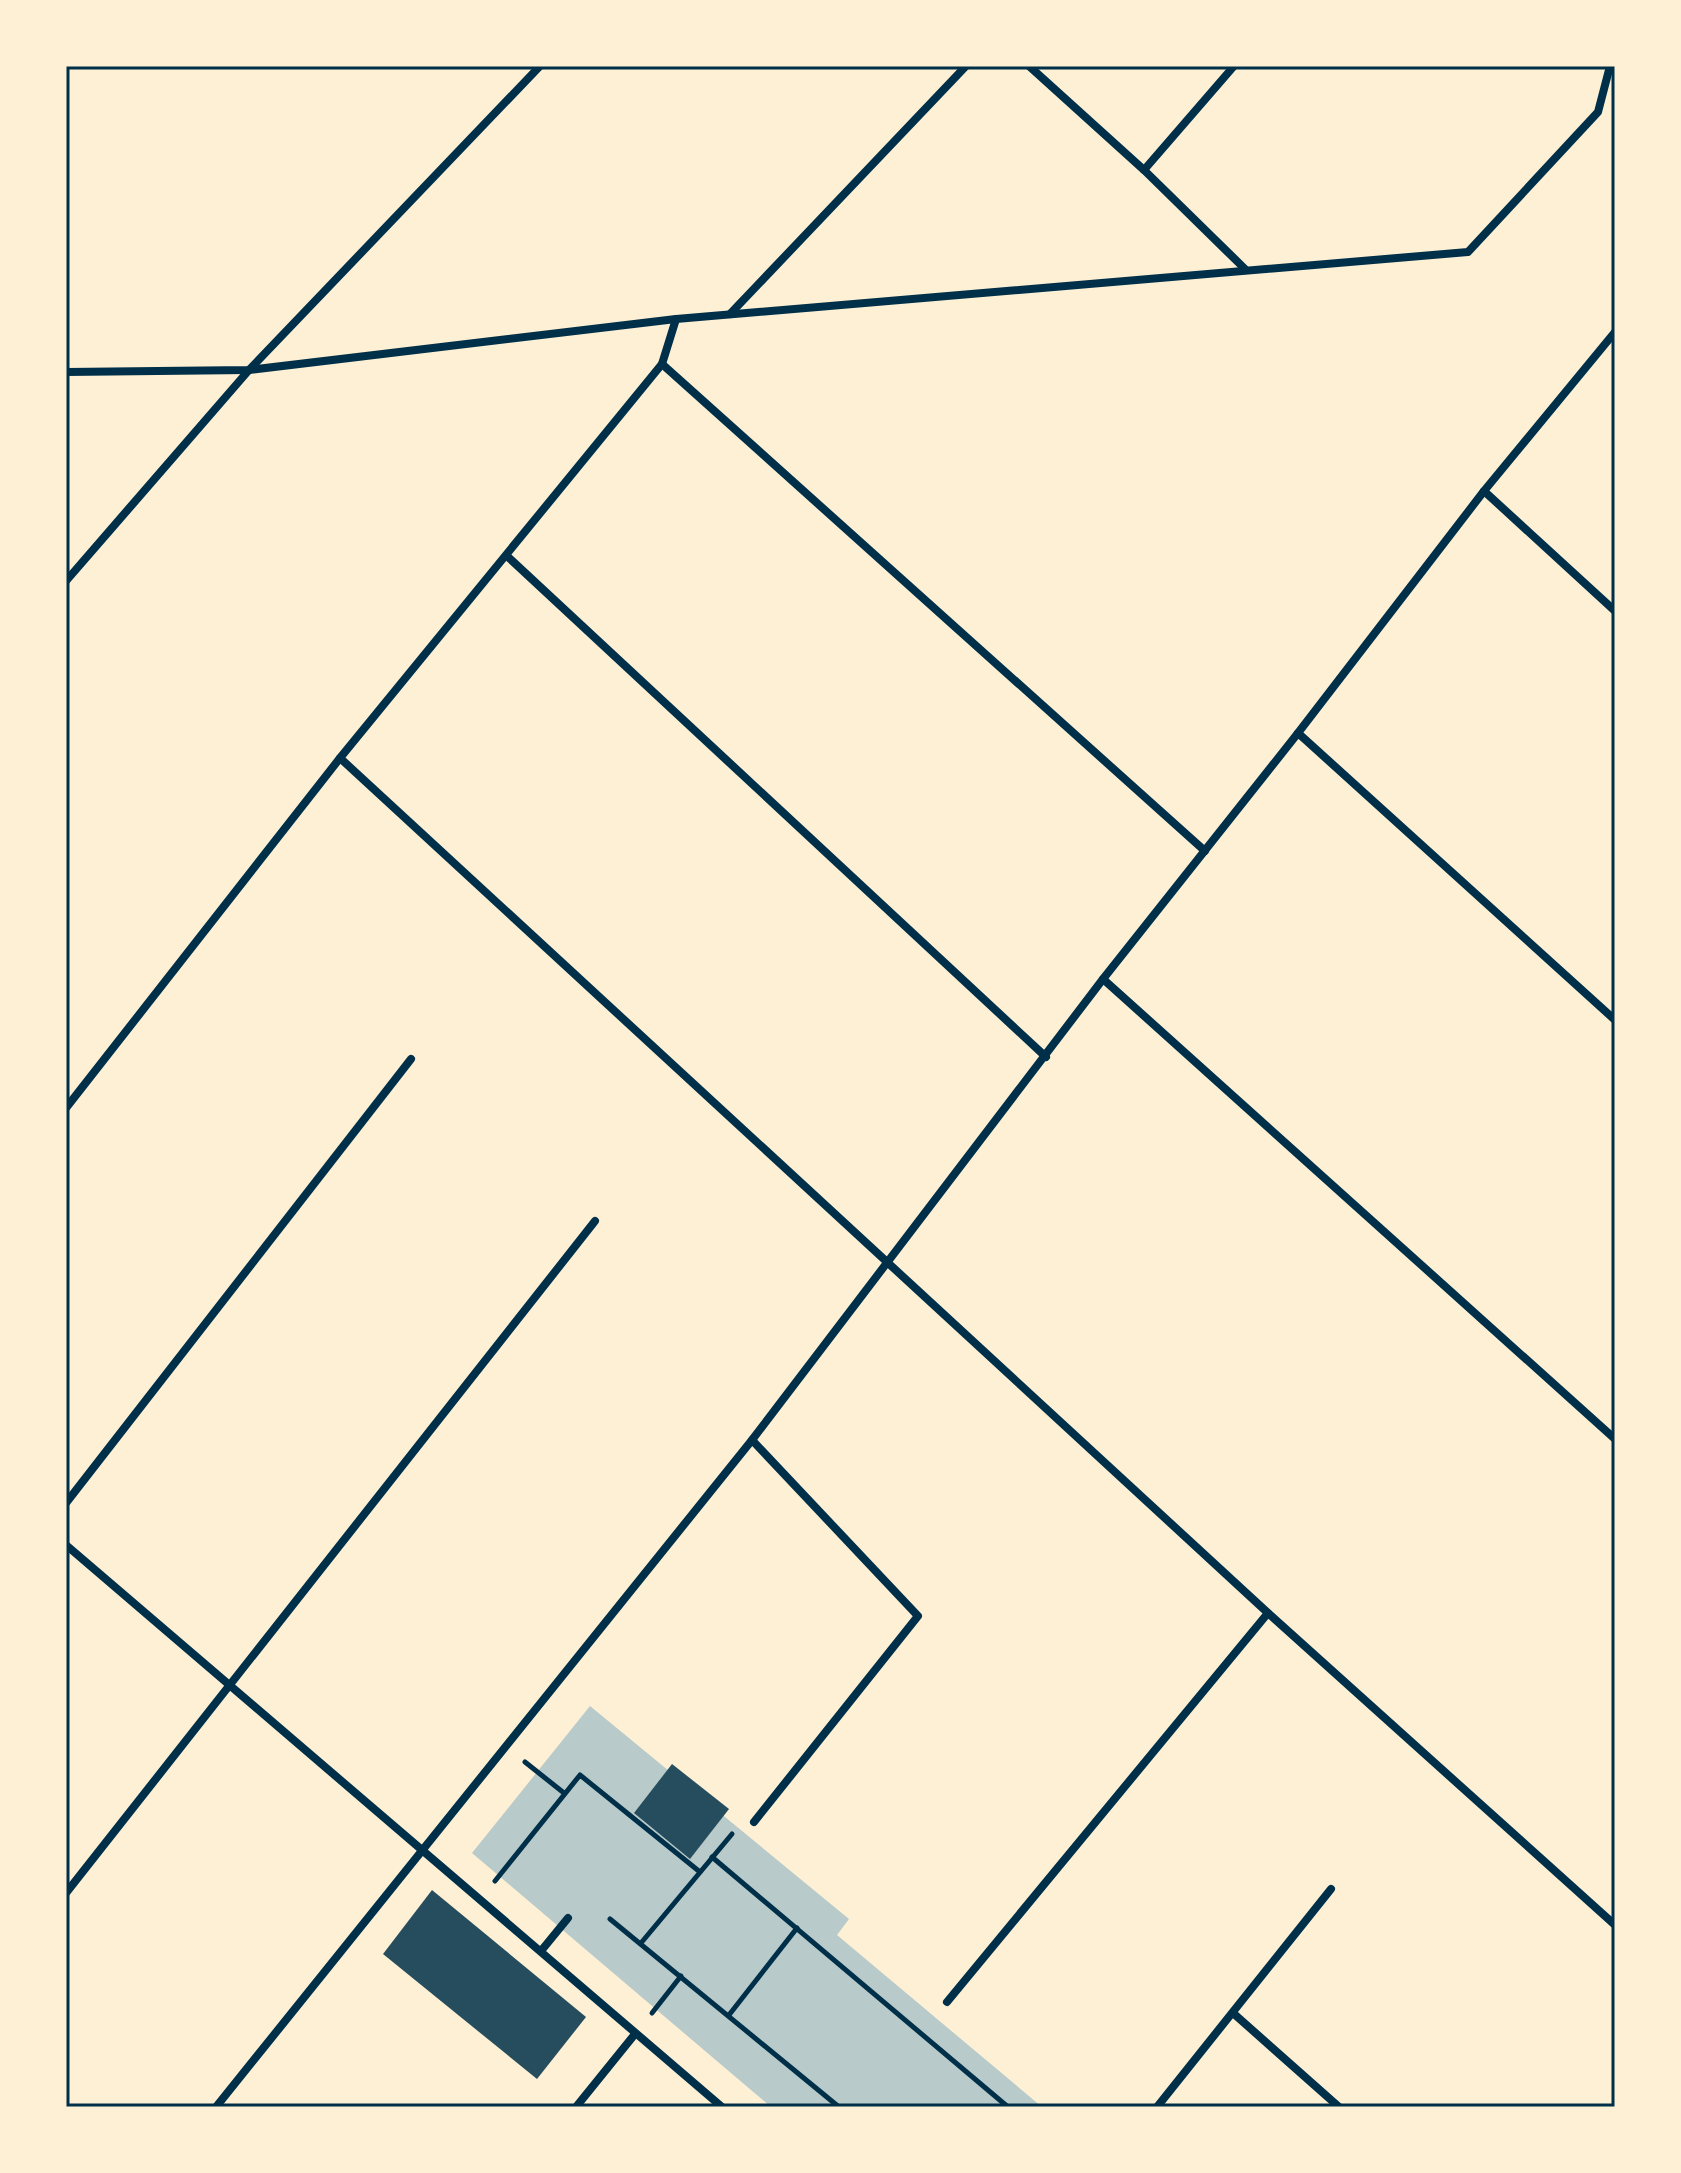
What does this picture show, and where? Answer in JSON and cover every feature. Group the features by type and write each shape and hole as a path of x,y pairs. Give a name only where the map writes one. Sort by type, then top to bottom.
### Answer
{"street":[{"path":"66,581 249,370 540,66"},
{"path":"729,315 966,66"},
{"path":"1029,66 1144,170 1246,270"},
{"path":"1144,170 1234,66"},
{"path":"66,372 249,370 676,319 1468,252 1598,112 1610,66"},
{"path":"66,1108 340,758 662,364 676,319"},
{"path":"216,2107 752,1440 1103,979 1484,491 1615,332"},
{"path":"662,364 1205,851"},
{"path":"1484,491 1615,611"},
{"path":"507,556 1046,1057"},
{"path":"1298,733 1615,1020"},
{"path":"340,758 1268,1613 1615,1925"},
{"path":"1103,979 1615,1439"},
{"path":"66,1503 411,1059"},
{"path":"66,1893 595,1221"},
{"path":"752,1440 918,1616 754,1822"},
{"path":"66,1545 722,2107"},
{"path":"947,2002 1268,1613"},
{"path":"1157,2107 1331,1889"},
{"path":"541,1951 568,1918"},
{"path":"1233,2013 1339,2107"},
{"path":"576,2107 635,2034"}],"path":[{"path":"507,1747 564,1793"},
{"path":"481,1900 580,1775 700,1872"},
{"path":"641,1944 730,1836 754,1822"},
{"path":"712,1857 1008,2107"},
{"path":"610,1919 839,2107"},
{"path":"729,2015 797,1928"},
{"path":"635,2034 681,1976"}],"shaded area":[{"path":"590,1706 849,1919 837,1935 1042,2107 771,2107 472,1853"}],"building":[{"path":"672,1764 729,1809 690,1859 634,1813"},
{"path":"432,1890 586,2017 537,2079 383,1954"}]}
